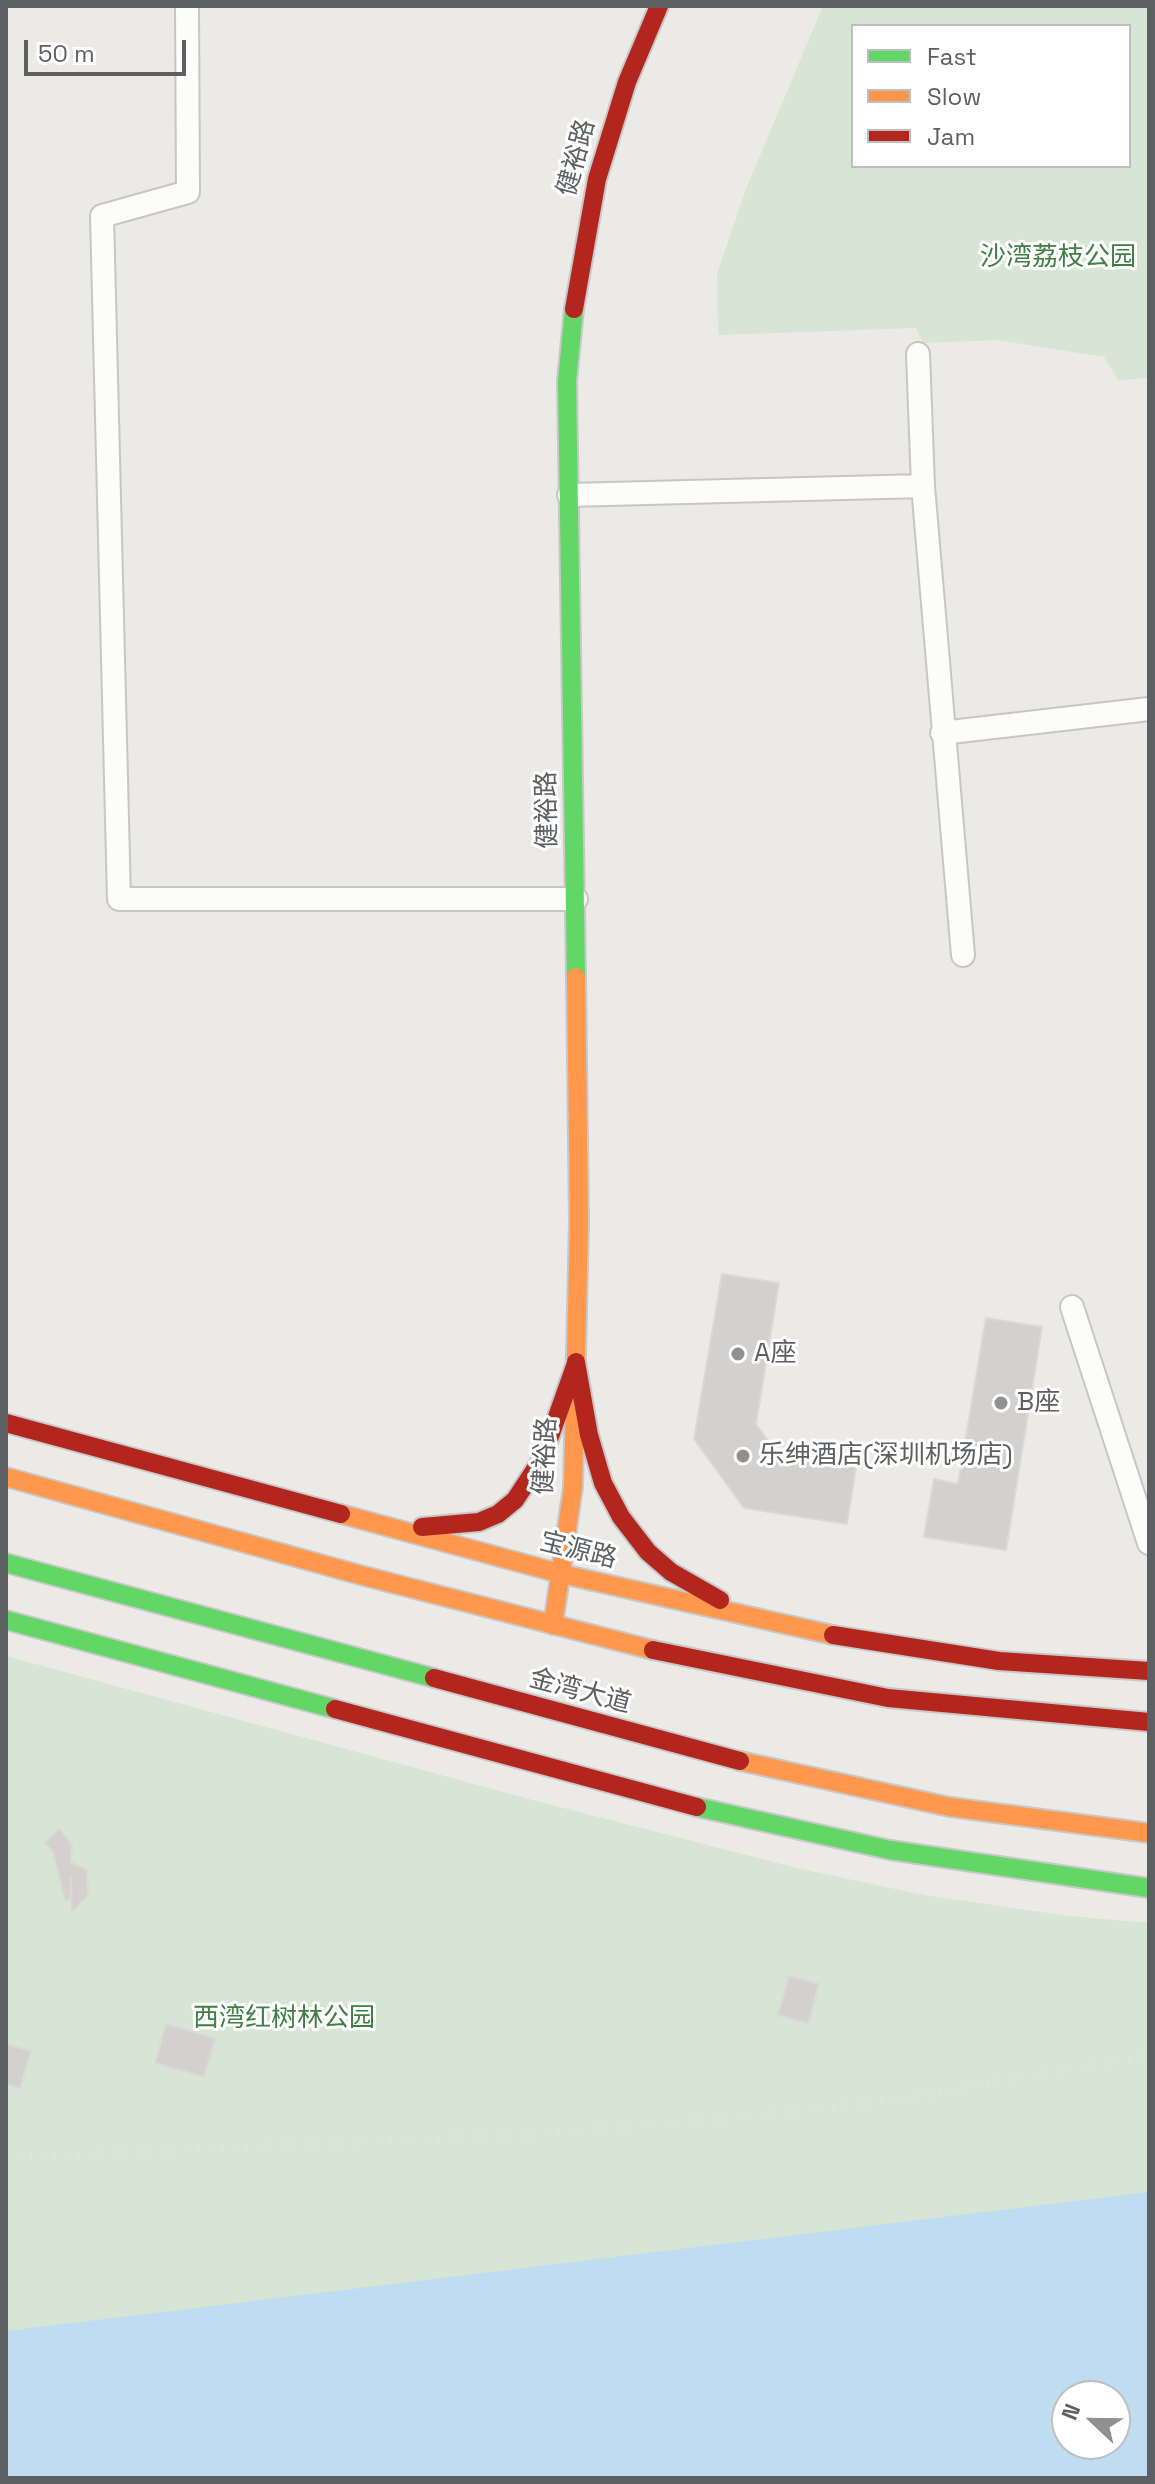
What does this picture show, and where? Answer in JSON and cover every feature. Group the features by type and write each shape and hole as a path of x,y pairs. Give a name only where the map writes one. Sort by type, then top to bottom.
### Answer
{"main road":[{"name":"健裕路","path":"553,1625 573,1487 579,1222 567,381 585,229 615,118 659,6"},
{"path":"376,1524 460,1526 479,1522 506,1508 530,1481 542,1459 576,1362"},
{"path":"576,1362 589,1435 603,1483 621,1517 648,1552 695,1588 791,1628"},
{"name":"宝源路","path":"6,1423 562,1574 791,1628 999,1661 1116,1670 1145,1664"},
{"path":"6,1477 689,1659 888,1698 1149,1722"},
{"name":"金湾大道","path":"6,1563 767,1768 950,1807 1149,1833"},
{"path":"6,1620 726,1815 940,1859 1149,1888"}],"street":[{"path":"187,6 188,192 102,216 119,899 576,899"},
{"path":"918,354 923,486 963,955"},
{"path":"569,495 923,486"},
{"path":"942,733 1149,709"},
{"path":"1072,1307 1149,1543"}],"green space":[{"name":"沙湾荔枝公园","path":"823,6 1149,6 1149,377 1119,381 1104,357 997,340 923,343 916,328 718,335 717,274 746,189"},
{"name":"西湾红树林公园","path":"6,1656 540,1802 801,1869 924,1895 1069,1916 1149,1923 1149,2268 6,2433"}],"water":[{"path":"1149,2192 1149,2478 6,2478 6,2331"}],"building":[{"name":"A座","path":"722,1274 779,1283 756,1424 777,1454 856,1467 847,1524 744,1508 694,1439"},
{"name":"B座","path":"986,1318 1042,1327 1006,1550 924,1537 934,1479 958,1484"},
{"path":"59,1828 72,1845 71,1862 87,1870 88,1895 72,1912 71,1878 70,1899 65,1900 53,1852 45,1843"},
{"path":"789,1976 819,1984 808,2023 778,2015"},
{"path":"166,2024 215,2038 204,2077 155,2063"},
{"path":"6,2044 31,2051 20,2088 6,2084"}],"railway":[{"path":"6,2158 538,2134 753,2116 893,2100 1149,2056"}],"traffic: fast":[{"path":"574,309 567,381 576,977"},
{"path":"6,1563 434,1678"},
{"path":"6,1620 335,1709"},
{"path":"697,1807 890,1850 1149,1888"}],"traffic: slow":[{"path":"553,1625 573,1487 579,1222 576,977"},
{"path":"6,1477 364,1576 653,1650"},
{"path":"341,1514 562,1574 833,1635"},
{"path":"740,1761 950,1807 1149,1833"}],"traffic: jam":[{"path":"574,309 597,179 627,82 659,6"},
{"path":"576,1362 589,1435 603,1483 621,1517 648,1552 671,1572 720,1600"},
{"path":"422,1527 479,1522 498,1514 515,1500 542,1459 575,1366"},
{"path":"6,1423 341,1514"},
{"path":"833,1635 999,1661 1149,1671"},
{"path":"653,1650 888,1698 1149,1722"},
{"path":"434,1678 740,1761"},
{"path":"335,1709 697,1807"}],"place":[{"name":"A座","path":"738,1354"},
{"name":"B座","path":"1001,1403"},
{"name":"乐绅酒店(深圳机场店)","path":"743,1456"}]}
